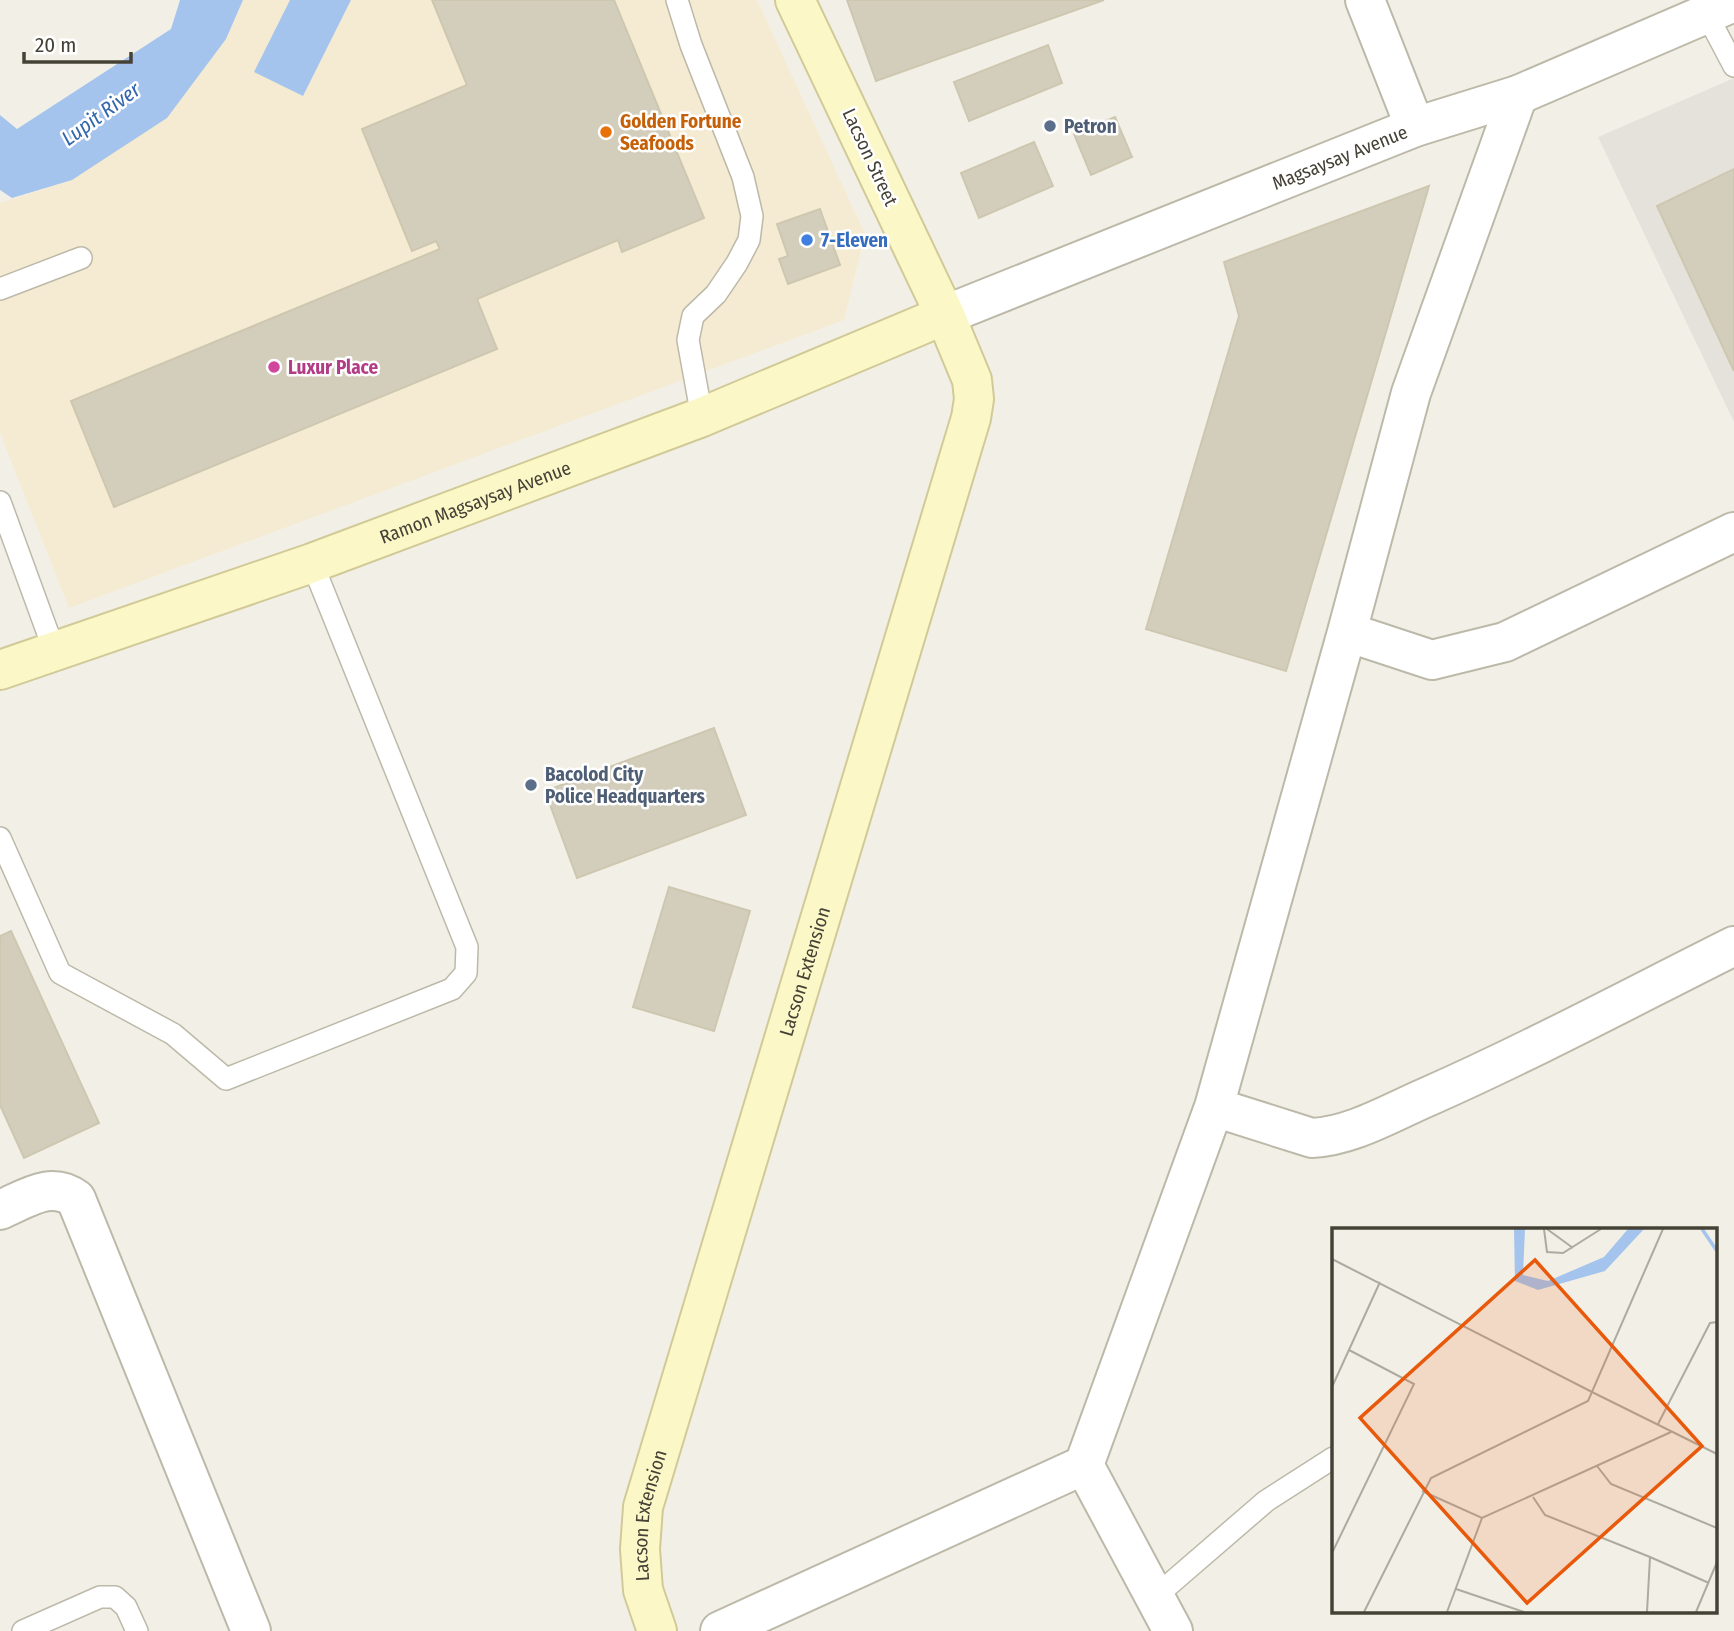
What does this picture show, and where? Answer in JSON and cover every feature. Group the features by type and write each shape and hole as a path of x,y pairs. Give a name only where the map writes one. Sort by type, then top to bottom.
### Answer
{"main road":[{"name":"Lacson Street","path":"795,0 944,315"},
{"name":"Ramon Magsaysay Avenue","path":"0,670 312,562 702,417 944,315"},
{"name":"Lacson Extension","path":"657,1631 643,1590 640,1549 643,1507 971,418 974,399 972,380 944,315"}],"street":[{"path":"1365,0 1415,127"},
{"name":"Magsaysay Avenue","path":"944,315 1415,127 1518,95 1720,7"},
{"path":"720,1631 1084,1465 1213,1107 1347,632 1411,393 1518,95"},
{"path":"1347,632 1432,660 1505,642 1734,532"},
{"path":"1213,1107 1311,1138 1328,1137 1485,1071 1734,946"},
{"path":"0,1210 51,1189 64,1190 76,1199 251,1631"},
{"path":"1084,1465 1173,1631"}],"lane":[{"path":"677,0 691,45 743,177 752,216 749,240 737,263 716,293 693,316 688,340 702,417"},
{"path":"1720,7 1734,66"},
{"path":"0,289 81,258"},
{"path":"0,502 54,650"},
{"path":"0,838 60,972 173,1034 226,1079 452,989 466,973 467,947 312,562"},
{"path":"1156,1596 1266,1501 1332,1459"},
{"path":"23,1631 100,1597 115,1597 126,1607 137,1631"}],"shaded area":[{"path":"243,0 757,0 865,234 844,320 69,608 0,433 0,203 72,180 226,39"},
{"path":"1734,78 1734,422 1598,137"}],"water":[{"name":"Lupit River","path":"180,0 243,0 226,39 167,118 72,180 12,198 0,190 0,115 17,129 171,29"},
{"path":"290,0 351,0 303,96 254,72"}],"building":[{"path":"432,0 614,0 704,218 622,252 618,240 477,299 497,349 114,507 71,401 440,249 436,241 412,251 362,129 467,85"},
{"path":"847,0 1104,0 876,81"},
{"path":"1048,45 1062,83 969,121 954,82"},
{"path":"1115,117 1132,157 1091,175 1074,134"},
{"path":"1034,142 1053,186 979,218 961,173"},
{"path":"1734,169 1734,371 1657,206"},
{"path":"1429,186 1286,671 1146,629 1239,316 1224,262"},
{"name":"7-Eleven","path":"820,209 840,265 788,284 779,259 788,256 777,224"},
{"path":"714,728 746,815 577,878 545,791"},
{"path":"669,887 750,911 714,1031 633,1007"},
{"path":"11,931 99,1123 24,1158 0,1105 0,936"}],"place":[{"name":"Petron","path":"1050,126"},
{"name":"Golden Fortune Seafoods","path":"606,132"},
{"name":"7-Eleven","path":"807,240"},
{"name":"Luxur Place","path":"274,367"},
{"name":"Bacolod City Police Headquarters","path":"531,785"}]}
